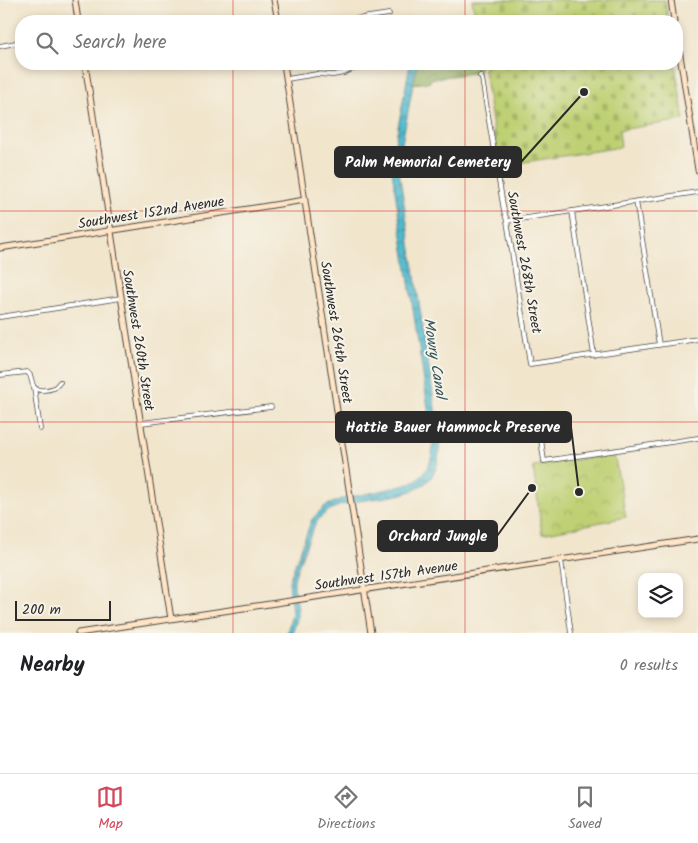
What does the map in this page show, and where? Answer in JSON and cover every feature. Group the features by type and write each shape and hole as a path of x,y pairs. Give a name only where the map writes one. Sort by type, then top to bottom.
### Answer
{"street":[{"path":"75,0 77,15"},
{"path":"274,0 277,15"},
{"path":"671,0 673,15"},
{"path":"382,15 389,14"},
{"path":"0,46 15,43"},
{"name":"Southwest 260th Street","path":"86,70 171,619"},
{"name":"Southwest 264th Street","path":"285,70 371,633"},
{"path":"287,79 317,74 333,75 350,70"},
{"path":"682,70 698,170"},
{"name":"Southwest 268th Street","path":"480,76 507,220 530,364 594,354"},
{"path":"507,220 698,192"},
{"name":"Southwest 152nd Avenue","path":"0,248 305,200"},
{"path":"636,201 659,345"},
{"path":"572,211 594,354 698,339"},
{"path":"0,317 121,298"},
{"path":"0,375 27,372 30,374 34,387 40,428"},
{"path":"34,387 37,389 54,388 60,382"},
{"path":"140,423 271,407"},
{"path":"538,418 544,461 698,438"},
{"name":"Southwest 157th Avenue","path":"78,633 698,539"},
{"path":"561,560 571,633"}],"green space":[{"path":"472,0 665,0 667,15 475,15"},
{"path":"416,70 479,70 479,72 430,79 430,82 413,84"},
{"path":"484,70 676,70 684,120 619,130 621,147 499,166"},
{"path":"614,454 626,517 542,534 533,466"}],"water":[{"path":"409,70 416,70 398,164 440,441 439,456 435,471 425,483 411,491 395,496 341,505 327,512 316,523 295,576 294,584 298,615 292,633 287,633 292,614 289,581 312,519 325,506 342,499 406,485 423,473 432,456 433,441 391,164"}],"place":[{"name":"Palm Memorial Cemetery","path":"584,92"},
{"name":"Orchard Jungle","path":"532,488"},
{"name":"Hattie Bauer Hammock Preserve","path":"579,492"}],"water label":[{"name":"Mowry Canal","path":"435,358"}]}
